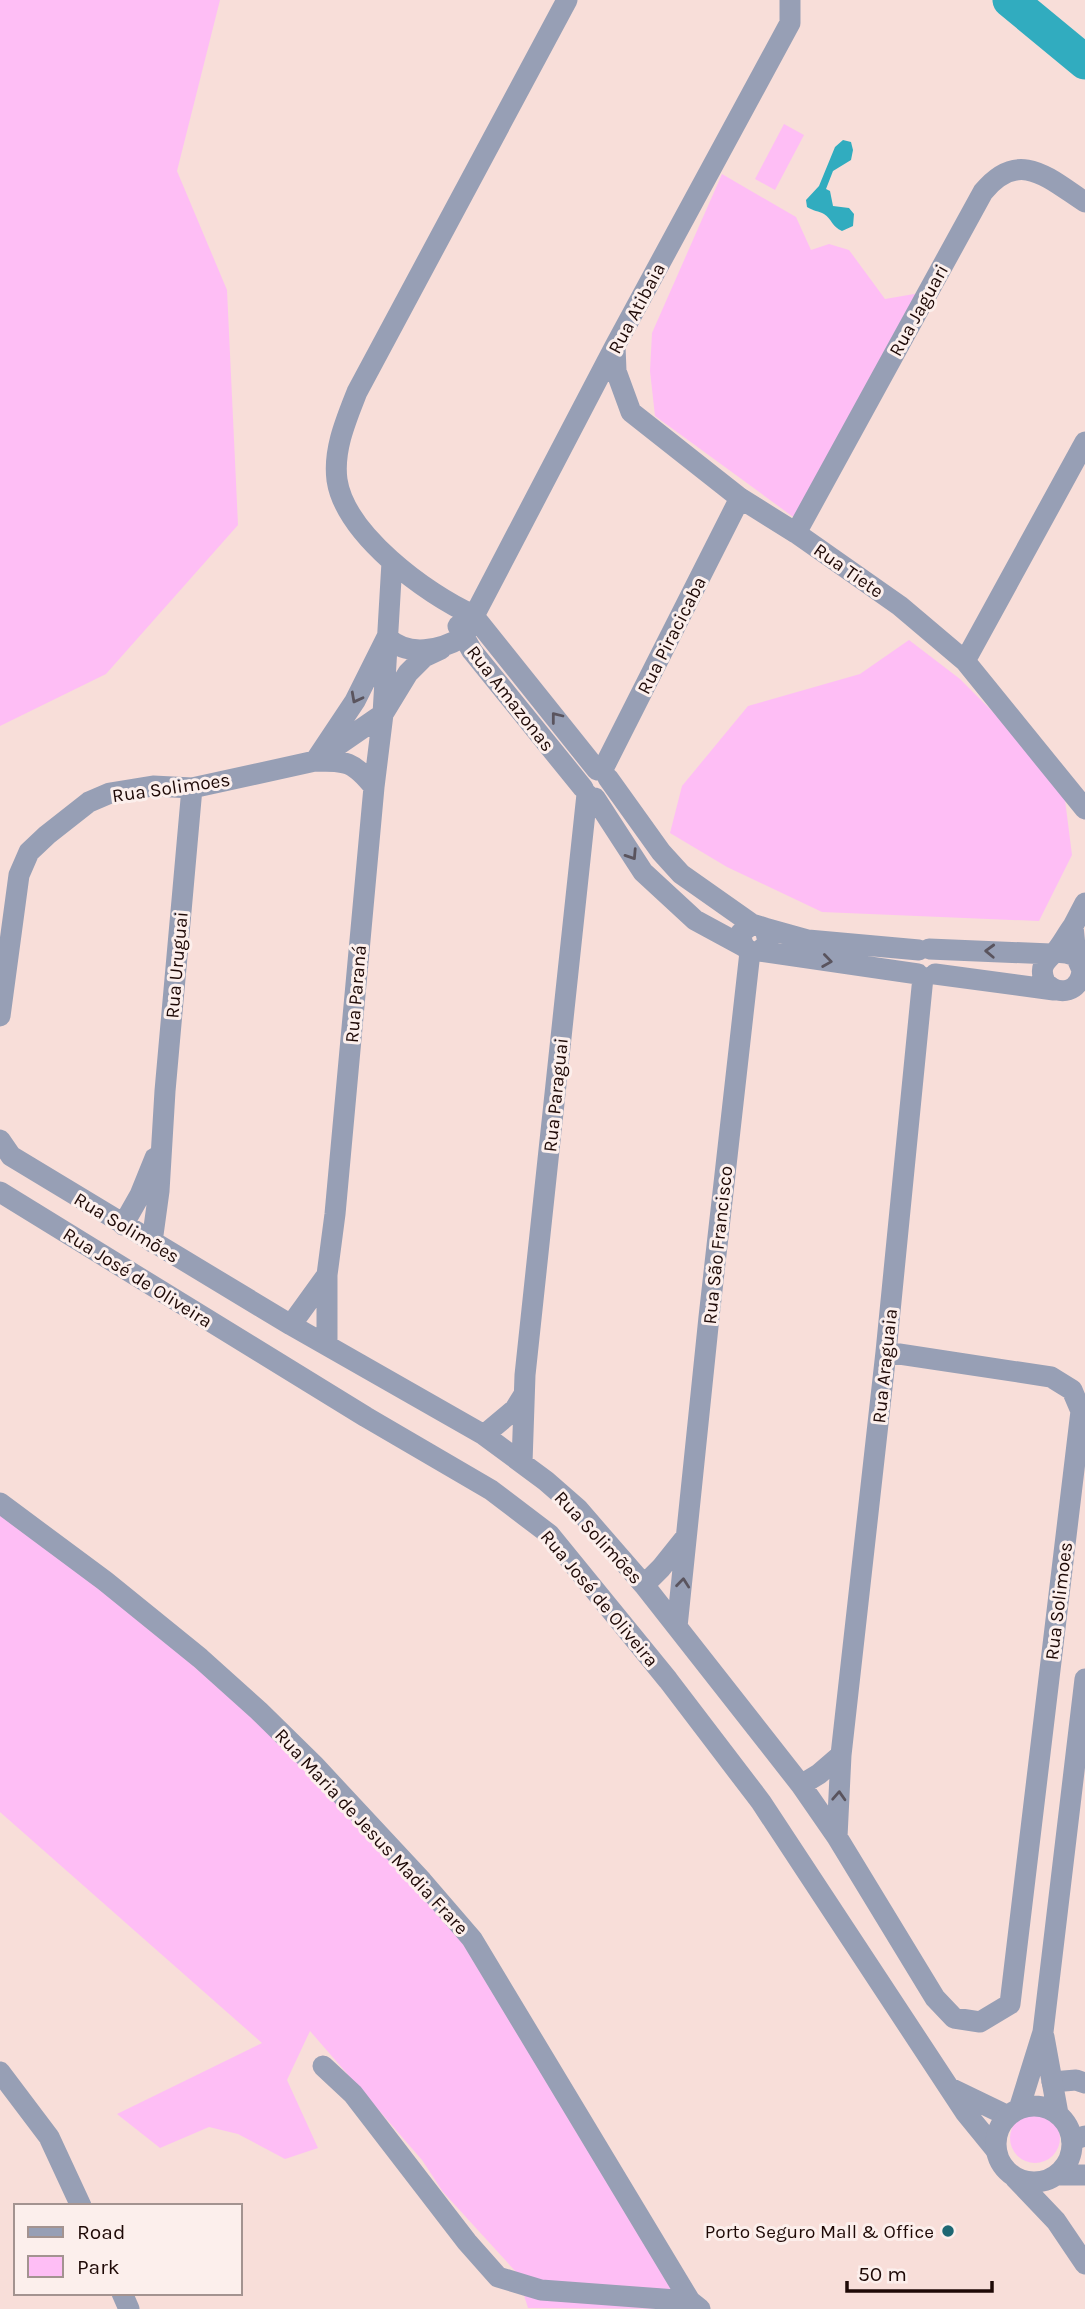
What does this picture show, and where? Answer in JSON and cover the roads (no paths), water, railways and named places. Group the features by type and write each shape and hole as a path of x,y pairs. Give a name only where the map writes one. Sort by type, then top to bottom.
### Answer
{"street":[{"name":"Rua Amazonas","path":"568,0 357,393 338,447 337,479 345,509 392,562 446,603 473,615 603,773 661,852 681,874 759,926 808,940 1069,956"},
{"name":"Rua Atibaia","path":"455,642 473,615 790,23 790,0"},
{"name":"Rua Jaguari","path":"796,533 983,192 995,177 1007,171 1024,168 1039,172 1085,202"},
{"name":"Rua Tiete","path":"615,346 616,371 632,412 740,498 796,533 900,606 965,661 1085,809"},
{"path":"965,661 1085,442"},
{"name":"Rua Piracicaba","path":"603,773 740,498"},
{"name":"Rua Paraná","path":"327,1345 327,1275 335,1214 373,787 383,714 392,562"},
{"name":"Rua Amazonas","path":"446,603 455,642 472,651 588,793 643,872 695,920 751,950 1054,990"},
{"path":"315,761 355,701 387,637 407,650 455,642"},
{"name":"Rua Paraná","path":"383,714 408,673 424,657 455,642"},
{"name":"Rua Solimoes","path":"0,1016 19,875 29,852 89,802 110,793 153,786 192,788 315,761 383,714"},
{"path":"315,761 342,761 360,771 373,787"},
{"path":"588,793 601,797 608,791 603,773"},
{"name":"Rua Uruguai","path":"152,1242 159,1191 192,788"},
{"name":"Rua Paraguai","path":"522,1463 523,1396 588,793"},
{"path":"1069,956 1044,963 1042,976 1054,990 1068,991 1081,985 1082,975 1069,956 1073,926 1085,903"},
{"name":"Rua São Francisco","path":"677,1628 751,950 741,933 759,926"},
{"name":"Rua Araguaia","path":"837,1837 841,1755 925,975 913,967 912,961 924,949"},
{"name":"Rua Uruguai","path":"123,1225 140,1195 161,1143"},
{"name":"Rua Solimões","path":"6,1148 123,1225 290,1325 484,1435 579,1509 644,1585 801,1785 837,1837 935,1998 954,2018 979,2022 1010,2004"},
{"name":"Rua José de Oliveira","path":"0,1192 354,1410 491,1490 549,1534 668,1680 761,1802 965,2112 996,2150"},
{"name":"Rua Paraná","path":"290,1325 327,1275"},
{"name":"Rua Solimoes","path":"886,1352 1051,1377 1072,1391 1081,1411 1010,2004"},
{"path":"484,1435 514,1409 523,1396"},
{"name":"Rua Maria de Jesus Madia Frare","path":"0,1503 105,1581 200,1658 259,1711 422,1881 472,1939 695,2305"},
{"path":"644,1585 685,1538"},
{"path":"1085,1679 1043,2032 1014,2112 1000,2126 996,2138 996,2150 1006,2171 1056,2221 1085,2264"},
{"path":"801,1785 841,1755"},
{"path":"1043,2032 1058,2114"},
{"path":"323,2066 353,2094 467,2242 498,2277 541,2290 695,2305"},
{"path":"0,2071 49,2137 80,2204"},
{"path":"1052,2082 1076,2080 1085,2083"},
{"path":"950,2088 1014,2112 1033,2106 1046,2107 1058,2114 1079,2143 1065,2167 1052,2178"},
{"path":"1015,2178 1026,2182 1085,2175"},
{"path":"1052,2178 1056,2221"}],"water":[{"path":"843,140 851,142 851,160 833,171 826,189 830,191 833,206 849,208 854,214 853,226 842,231 824,214 807,207 806,200 819,186 835,147"}],"waterway":[{"path":"1010,0 1085,62"}],"place":[{"name":"Porto Seguro Mall & Office","path":"948,2231"}]}
